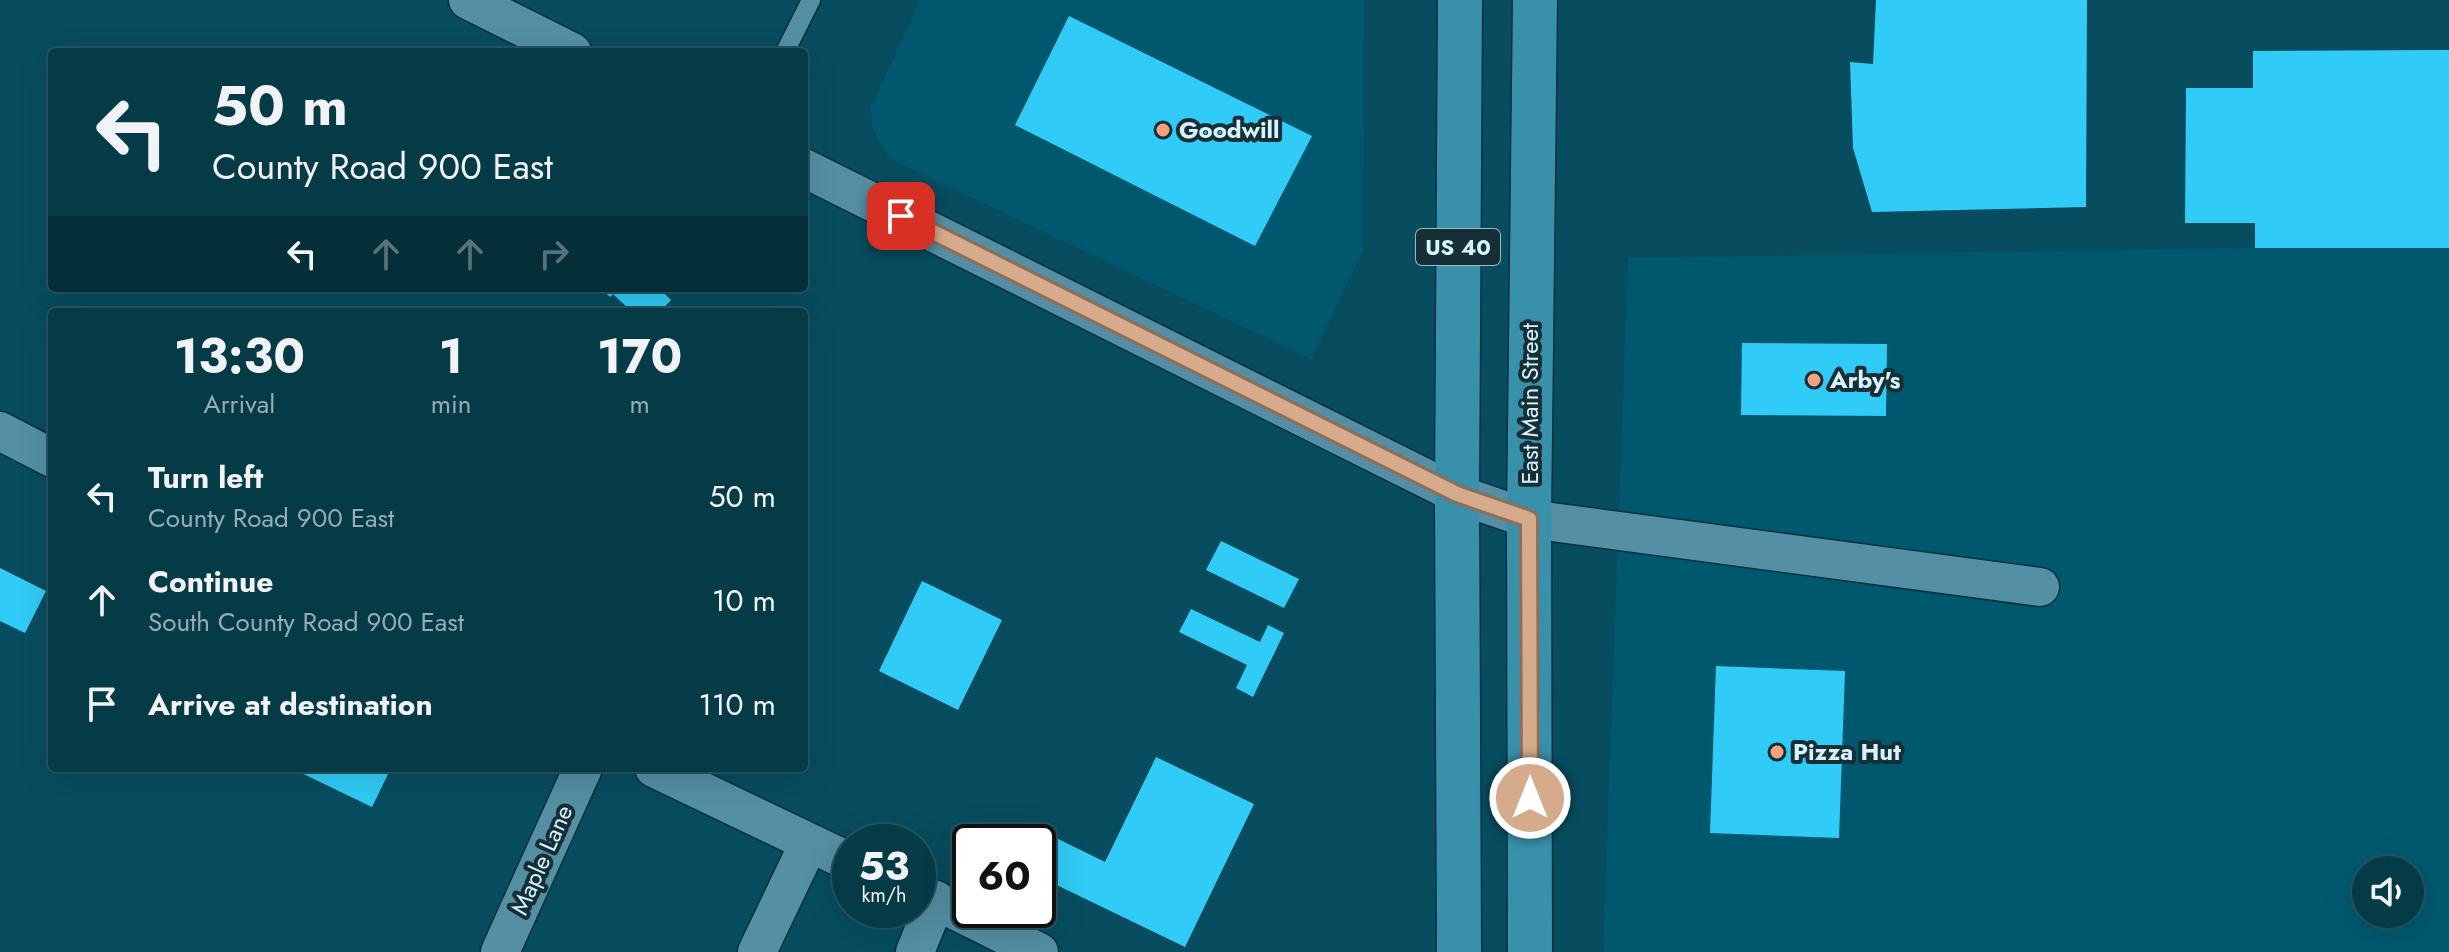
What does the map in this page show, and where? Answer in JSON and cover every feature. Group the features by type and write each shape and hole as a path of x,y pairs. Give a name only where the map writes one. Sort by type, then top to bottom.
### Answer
{"main road":[{"name":"US 40","path":"1459,952 1457,494 1460,0"},
{"name":"East Main Street","path":"1530,952 1529,519 1535,0"}],"street":[{"path":"468,0 564,48"},
{"path":"808,170 1457,494 1529,519 2040,587"},
{"path":"0,431 48,456"},
{"name":"Maple Lane","path":"500,952 581,772"},
{"path":"662,772 832,854"},
{"path":"757,952 809,843"},
{"path":"936,900 1039,952"},
{"path":"915,952 920,928"}],"lane":[{"path":"787,48 811,0"}],"shaded area":[{"path":"921,0 1364,0 1363,251 1311,359 889,158 873,130 870,109"},
{"path":"2449,245 2449,952 1603,952 1628,258"}],"building":[{"path":"1876,0 2087,0 2086,207 1872,212 1853,148 1850,62 1873,64"},
{"name":"Goodwill","path":"1069,16 1312,136 1255,246 1015,125"},
{"path":"2449,50 2449,248 2255,248 2255,223 2185,223 2186,88 2253,88 2253,51"},
{"path":"605,292 663,292 671,300 664,308 628,308 613,294 610,297"},
{"name":"Arby's","path":"1742,343 1887,344 1886,416 1741,415"},
{"path":"1221,541 1299,579 1284,608 1206,570"},
{"path":"0,568 46,591 25,633 0,621"},
{"path":"922,581 1002,620 958,710 879,671"},
{"path":"1191,609 1260,642 1268,625 1284,633 1253,697 1236,688 1247,665 1179,632"},
{"name":"Pizza Hut","path":"1716,666 1845,671 1839,838 1710,833"},
{"path":"1156,757 1254,804 1185,947 1056,885 1056,838 1105,862"},
{"path":"299,772 389,772 372,807"}],"place":[{"name":"Goodwill","path":"1163,130"},
{"name":"Arby's","path":"1814,380"},
{"name":"Pizza Hut","path":"1777,752"}],"route":[{"path":"901,216 1457,494 1529,519 1530,798"}]}
